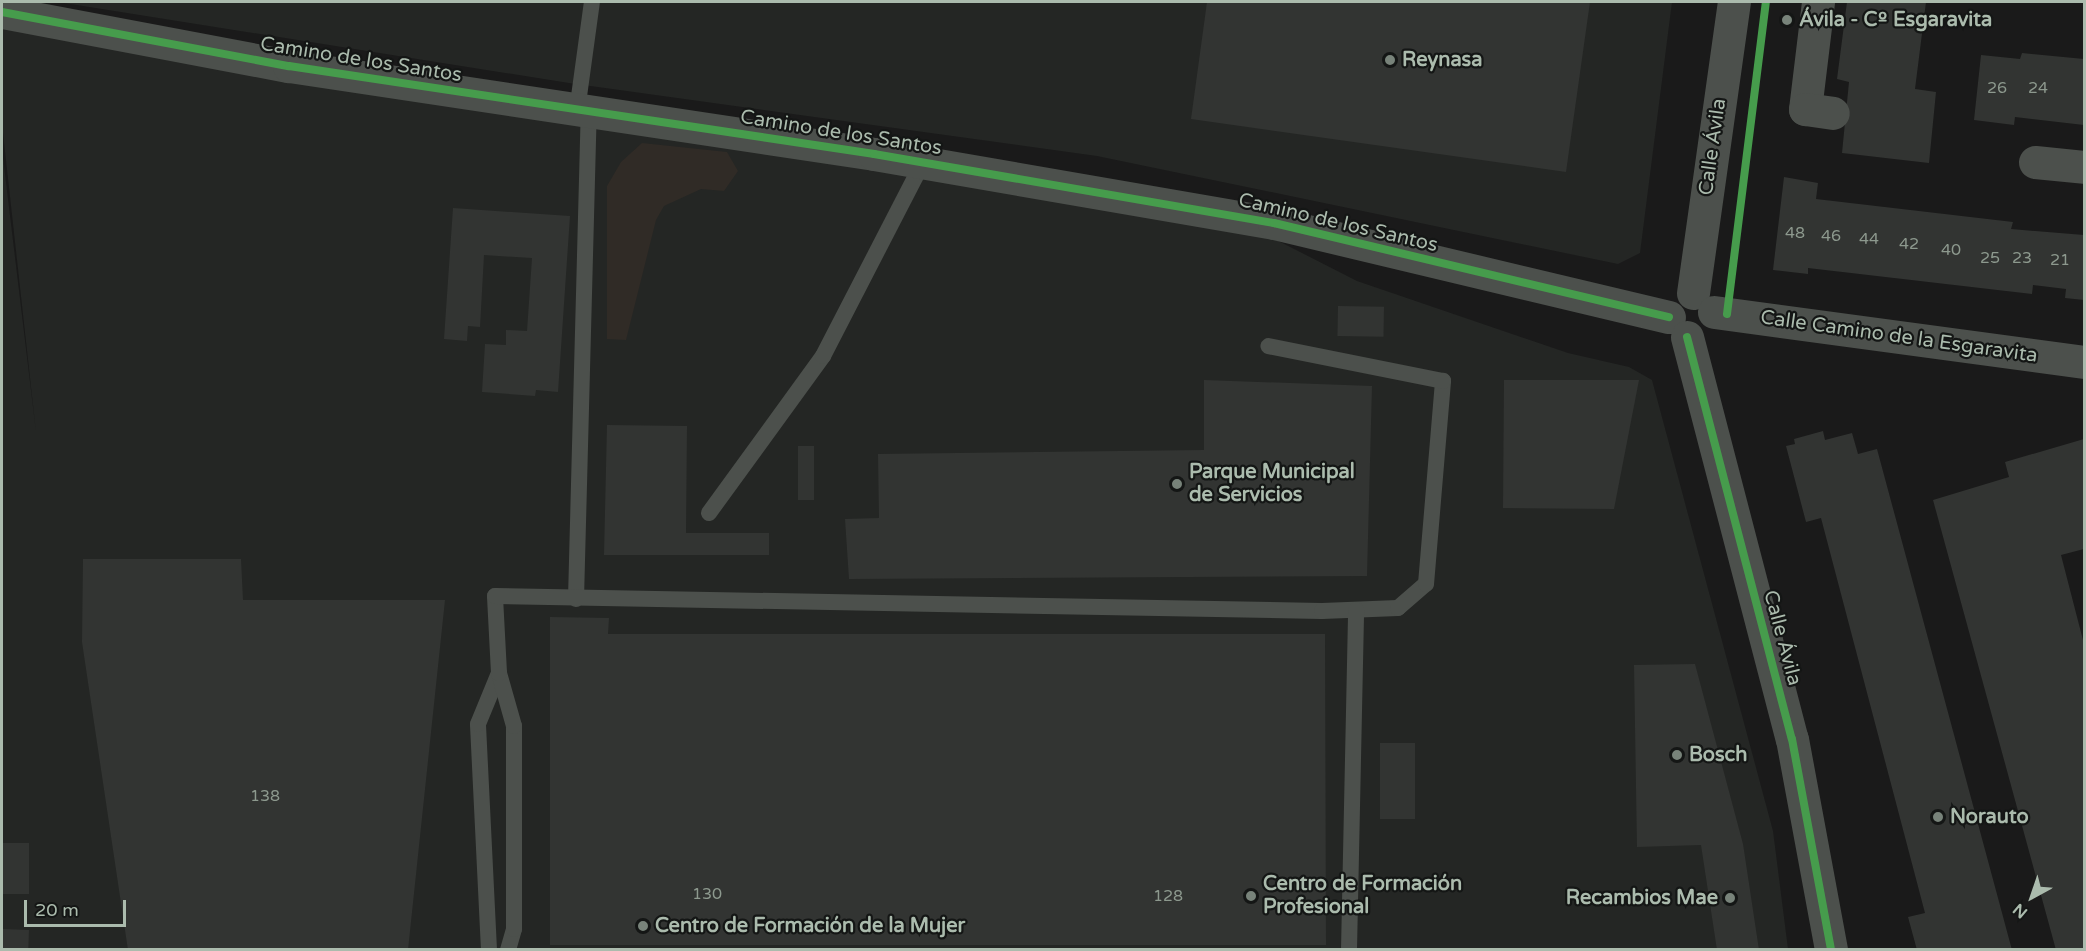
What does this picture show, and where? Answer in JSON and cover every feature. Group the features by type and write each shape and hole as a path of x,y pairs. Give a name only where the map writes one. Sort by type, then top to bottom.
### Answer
{"street":[{"name":"Calle Ávila","path":"1704,303 1734,2"},
{"path":"1818,2 1805,110 1833,113"},
{"name":"Camino de los Santos","path":"2,12 289,66 923,162 1274,223 1678,327"},
{"path":"2035,162 2085,167"},
{"path":"1678,327 1707,332 1704,303"},
{"name":"Calle Camino de la Esgaravita","path":"1704,303 2085,362"},
{"name":"Calle Ávila","path":"1678,327 1791,739 1831,950"}],"lane":[{"path":"576,599 583,112 592,2"},
{"path":"709,513 823,356 923,162"},
{"path":"508,950 514,929 514,726 499,673 495,596 1356,610 1398,608 1426,584 1443,381 1268,346"},
{"path":"1349,950 1356,610"},
{"path":"489,950 478,724 499,673"}],"shaded area":[{"path":"58,2 1672,2 1640,253 1618,264 1097,156 569,83"},
{"name":"Parque Municipal de Servicios","path":"2,24 1251,227 1357,281 1568,353 1629,367 1652,380 1773,831 1788,949 2,949 2,149 36,432 2,124"},
{"path":"642,143 727,152 738,171 724,191 701,189 664,206 656,220 626,340 607,339 607,186 621,162"}],"building":[{"name":"Reynasa","path":"1207,2 1590,2 1566,172 1191,119"},
{"path":"1847,2 1926,2 1915,89 1936,92 1929,163 1842,153 1849,82 1837,79"},
{"path":"2022,53 2084,59 2084,125 2015,117 2014,125 1974,120 1981,55 2020,59"},
{"path":"1784,177 1818,183 1816,199 2013,222 2011,229 2084,235 2084,300 2065,298 2066,289 2033,285 2032,294 1808,268 1808,274 1773,270"},
{"path":"453,208 570,216 558,392 536,390 535,396 482,392 485,344 506,345 506,330 527,331 532,258 484,255 480,327 468,326 467,341 444,339"},
{"path":"1338,306 1384,307 1383,337 1337,336"},
{"name":"Parque Municipal de Servicios","path":"1204,380 1372,386 1367,576 849,579 845,519 879,518 878,454 1204,450"},
{"path":"1504,380 1639,380 1614,509 1503,508"},
{"path":"607,425 687,426 686,533 769,533 769,555 604,555"},
{"path":"1823,431 1825,440 1852,433 1858,454 1877,449 2012,950 1917,950 1908,917 1925,913 1821,518 1806,522 1786,446 1795,444 1794,439"},
{"path":"2084,439 2084,549 2061,555 2084,644 2084,950 2056,950 1933,500 2009,477 2005,462"},
{"path":"798,446 814,446 814,500 798,500"},
{"path":"83,559 241,559 243,600 445,600 408,950 128,950 82,642"},
{"path":"550,617 609,618 608,634 1325,634 1326,945 550,945"},
{"name":"Bosch","path":"1695,664 1743,844 1759,950 1717,950 1701,845 1637,847 1634,665"},
{"path":"1380,743 1415,743 1415,819 1380,819"},
{"path":"2,843 29,843 29,894 2,894"},
{"path":"2,929 29,930 28,950 2,950"}],"cycle path":[{"path":"1727,314 1766,2"},
{"path":"2,12 289,66 874,154 1274,223 1669,317"},
{"path":"1687,337 1792,739 1831,950"}],"place":[{"name":"Ávila - Cº Esgaravita","path":"1787,20"},
{"name":"Reynasa","path":"1390,60"},
{"name":"Parque Municipal de Servicios","path":"1177,484"},
{"name":"Bosch","path":"1677,755"},
{"name":"Norauto","path":"1938,817"},
{"name":"Centro de Formación Profesional","path":"1251,896"},
{"name":"Recambios Mae","path":"1730,898"},
{"name":"Centro de Formación de la Mujer","path":"643,926"}]}
